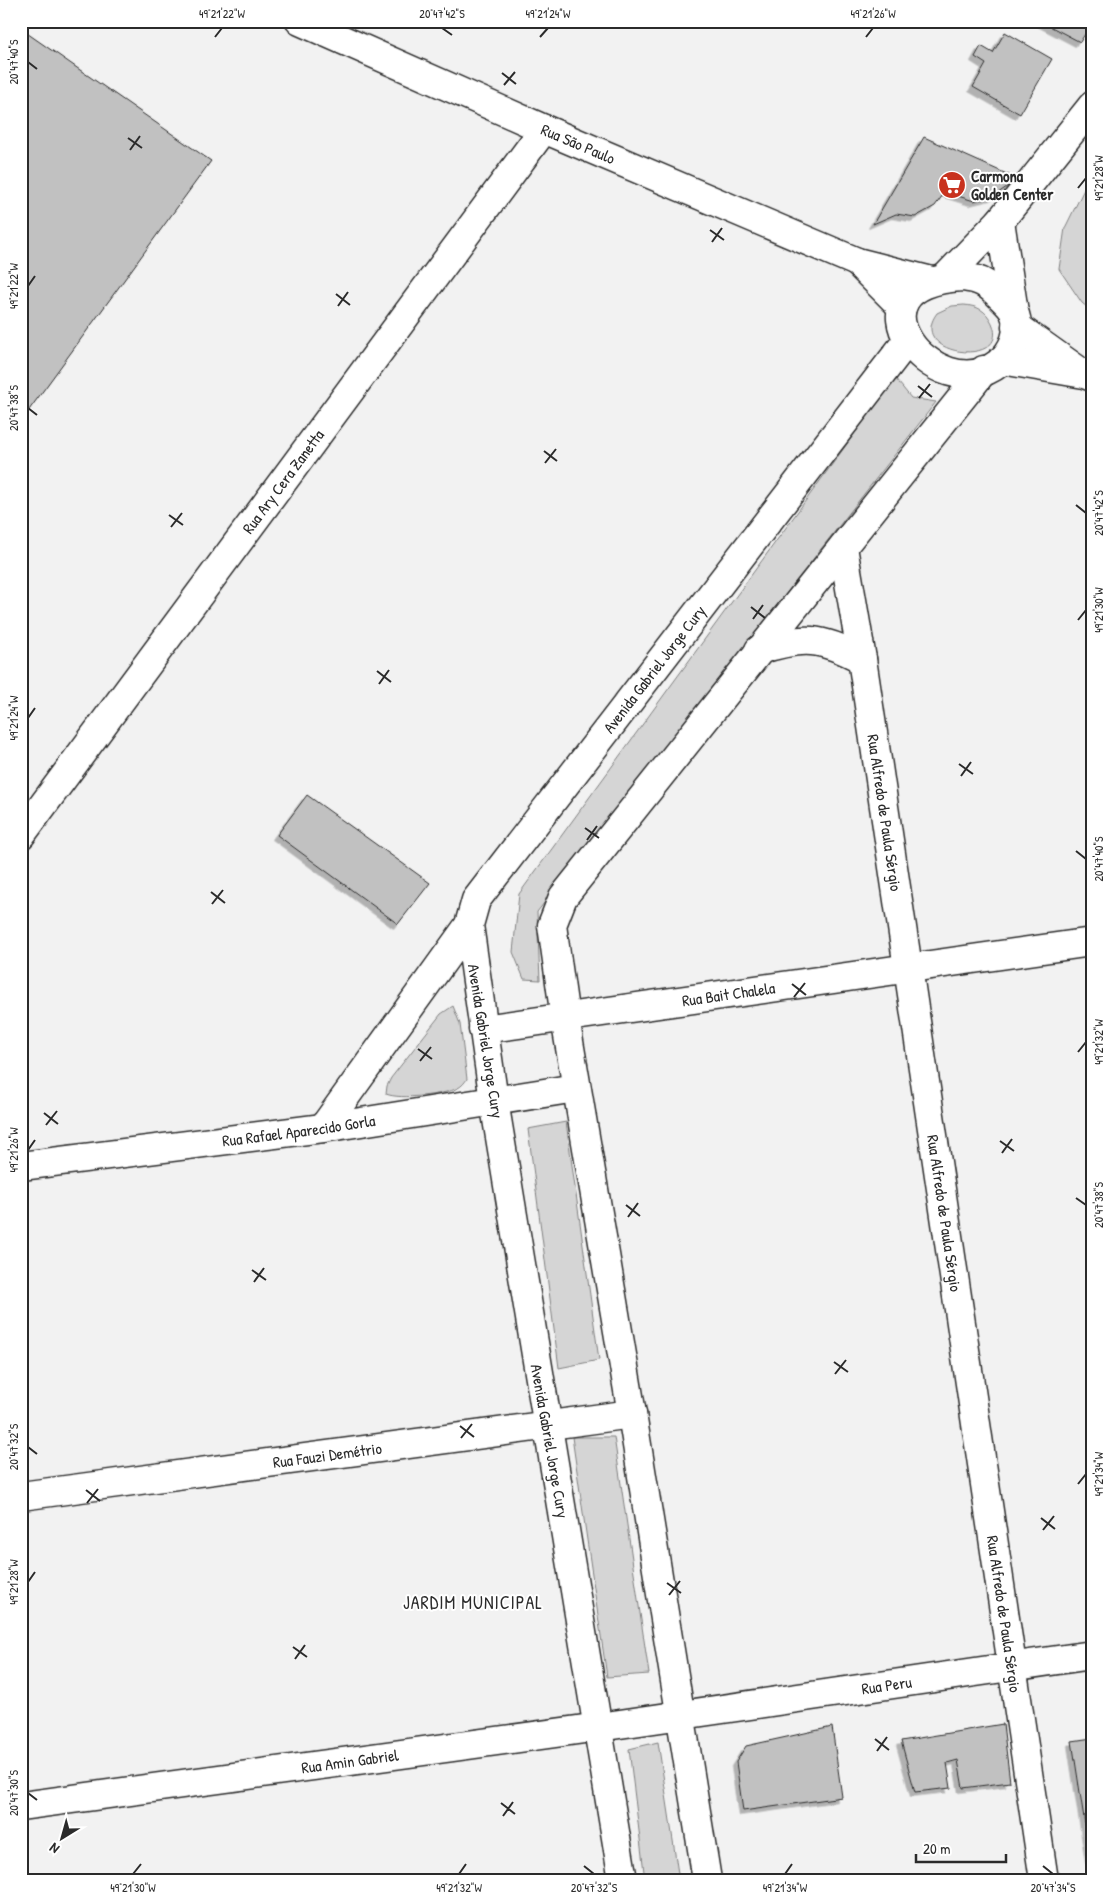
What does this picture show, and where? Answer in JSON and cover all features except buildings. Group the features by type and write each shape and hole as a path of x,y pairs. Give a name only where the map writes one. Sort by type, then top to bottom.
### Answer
{"street":[{"name":"Rua São Paulo","path":"300,21 544,129 857,262 939,279"},
{"path":"939,279 1000,221 1092,106"},
{"name":"Rua Ary Cera Zanetta","path":"21,834 544,129"},
{"path":"707,1880 632,1414 576,1088 552,925 562,897 843,547 993,365 1009,353 1016,338 1015,319 1000,221"},
{"name":"Rua São Paulo","path":"857,262 902,306"},
{"path":"962,277 979,280 994,290 1015,319 1088,376 993,365 969,374 944,370 918,354 907,341 900,314 902,306 908,296 919,287 939,279 962,277"},
{"name":"Avenida Gabriel Jorge Cury","path":"622,1880 599,1727 494,1101 468,925 476,900 907,341"},
{"name":"Rua Alfredo de Paula Sérgio","path":"843,547 862,659 1044,1880"},
{"path":"760,650 785,642 812,640 838,646 862,659"},
{"path":"323,1128 468,925"},
{"name":"Rua Bait Chalela","path":"483,1029 1092,942"},
{"name":"Rua Rafael Aparecido Gorla","path":"23,1165 323,1128 576,1088"},
{"name":"Rua Fauzi Demétrio","path":"21,1496 632,1414"},
{"name":"Rua Peru","path":"680,1715 1092,1655"},
{"name":"Rua Amin Gabriel","path":"21,1806 680,1715"}],"shaded area":[{"path":"1092,173 1092,311 1082,303 1059,269 1065,228"},
{"path":"952,306 973,306 981,310 990,319 994,338 987,347 975,351 960,351 946,347 935,339 931,328 937,313"},
{"path":"895,378 911,398 936,402 537,912 540,980 524,979 513,952 519,894"},
{"path":"453,1006 460,1024 467,1079 462,1085 452,1091 433,1095 402,1097 386,1094 391,1078 441,1014"},
{"path":"566,1122 599,1360 559,1368 528,1129"},
{"path":"572,1437 614,1437 649,1674 607,1677"},
{"path":"658,1742 679,1880 645,1880 629,1749"}],"place":[{"name":"Carmona Golden Center","path":"952,185"}],"district":[{"name":"JARDIM MUNICIPAL","path":"473,1603"}]}
